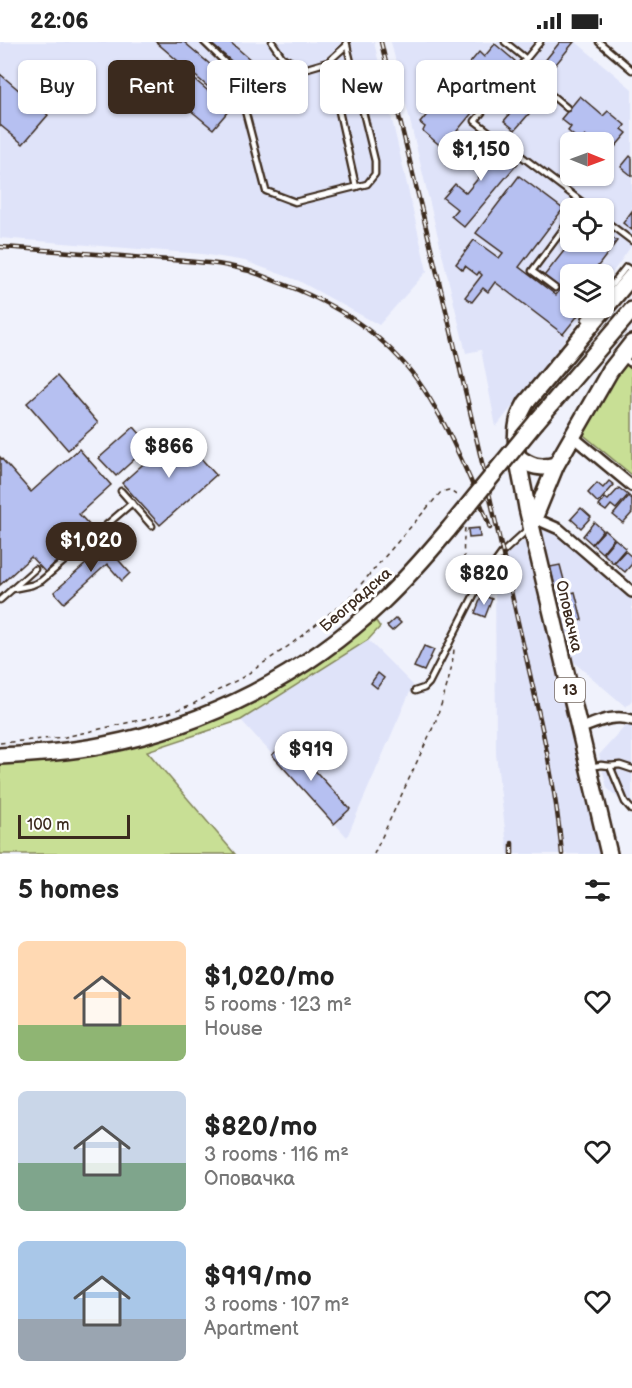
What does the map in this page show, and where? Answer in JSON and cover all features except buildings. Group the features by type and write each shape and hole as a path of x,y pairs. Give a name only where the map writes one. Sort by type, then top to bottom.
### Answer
{"main road":[{"name":"13","path":"533,522 518,457 516,435 518,421 526,403 632,273"},
{"name":"Београдска","path":"0,756 65,751 120,742 185,723 243,698 302,665 351,628 399,585 448,531 632,310"},
{"path":"533,522 556,465 610,371 627,360 632,343"},
{"path":"518,457 540,468 556,465"},
{"name":"Оповачка","path":"533,522 609,854"}],"street":[{"path":"573,437 632,486"},
{"path":"533,522 559,529 632,592"},
{"path":"579,729 609,718 622,717 632,720"}],"lane":[{"path":"204,42 235,72 266,191 295,202 367,184 375,174 375,161 346,44"},
{"path":"272,42 282,57 304,69 320,64"},
{"path":"505,42 526,59 540,42"},
{"path":"599,42 632,70"},
{"path":"330,60 346,44"},
{"path":"557,100 567,108"},
{"path":"340,114 356,186"},
{"path":"481,114 475,121 575,198"},
{"path":"614,227 632,241"},
{"path":"555,288 532,272 560,234"},
{"path":"614,282 626,267 632,273"},
{"path":"121,491 152,526"},
{"path":"12,589 41,581 132,503"},
{"path":"415,691 429,683 479,585 502,553 533,522"},
{"path":"0,600 35,569"},
{"path":"588,767 620,765 632,769"},
{"path":"610,766 625,802 632,810"}],"path":[{"path":"0,743 65,737 166,714 193,704 253,670 290,645 349,598 441,492 449,490 460,498"},
{"path":"465,527 463,550 469,575 479,585"},
{"path":"374,854 435,723 453,661 455,634"}],"shaded area":[{"path":"0,42 374,42 378,60 320,60 320,114 391,114 427,271 379,325 299,281 245,261 202,254 0,238"},
{"path":"391,42 576,42 632,89 632,245 614,270 614,264 560,264 560,318 581,318 496,427 481,350 466,353 404,96 404,60 395,60"},
{"path":"541,527 558,533 632,597 632,700 626,707 570,659 540,538"},
{"path":"527,538 603,854 508,854 496,754 495,569 507,554"},
{"path":"368,640 413,685 347,837 241,720"},
{"path":"628,723 632,726 632,811 607,788 599,755"}],"green space":[{"path":"632,355 632,475 579,431 616,374"},
{"path":"376,621 380,627 368,640 241,720 147,751 235,854 0,854 0,763 76,758 141,745 219,717 252,703 327,656"}],"railway":[{"path":"381,42 496,522 547,755 562,854"},
{"path":"0,247 233,267 256,273 296,289 336,309 372,333 404,363 418,381 452,440 490,528"},
{"path":"512,843 512,854"}]}
